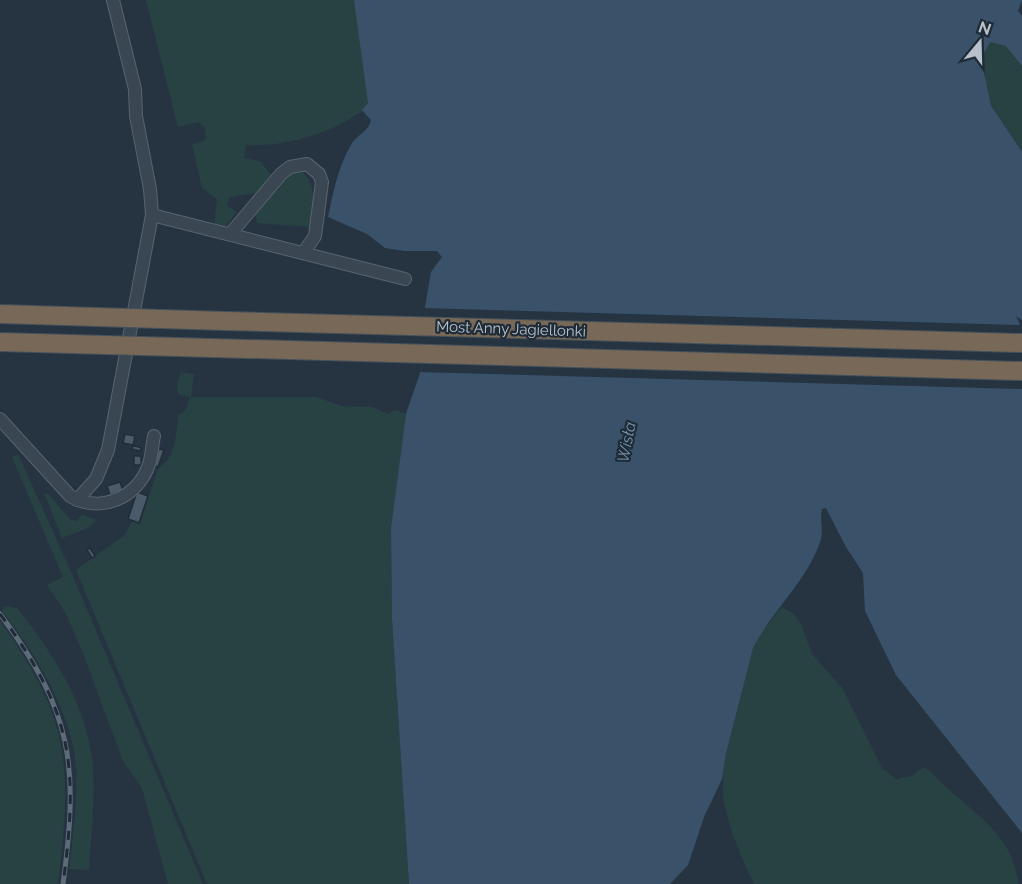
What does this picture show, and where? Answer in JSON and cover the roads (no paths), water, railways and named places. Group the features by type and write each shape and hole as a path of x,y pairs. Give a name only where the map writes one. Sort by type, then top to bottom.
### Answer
{"highway":[{"name":"Most Anny Jagiellonki","path":"0,314 1022,343"},
{"name":"Most Anny Jagiellonki","path":"0,342 1022,371"}],"lane":[{"path":"77,500 96,478 108,450 152,215 150,189 136,116 135,89 113,0"},
{"path":"231,234 281,174 290,167 307,164 319,174 321,183 315,236 304,252"},
{"path":"152,215 405,279"},
{"path":"0,419 70,496 95,505 106,504 121,498 135,488 149,464 154,436"}],"water":[{"name":"Wisła","path":"354,0 1022,0 1018,11 1022,16 1022,66 1006,46 990,42 983,55 983,68 991,106 1022,152 1022,320 1016,316 1020,325 1022,389 1022,833 896,675 865,611 863,573 846,547 826,508 822,509 821,540 813,559 753,648 726,753 722,779 704,817 688,865 670,884 409,884 392,619 391,528 406,414 420,373 419,342 431,272 442,257 437,251 404,251 385,248 367,234 328,217 336,180 346,153 353,142 368,128 371,120 362,110 368,103"}],"railway":[{"path":"0,614 43,681 56,711 65,742 70,806 63,884"}]}
